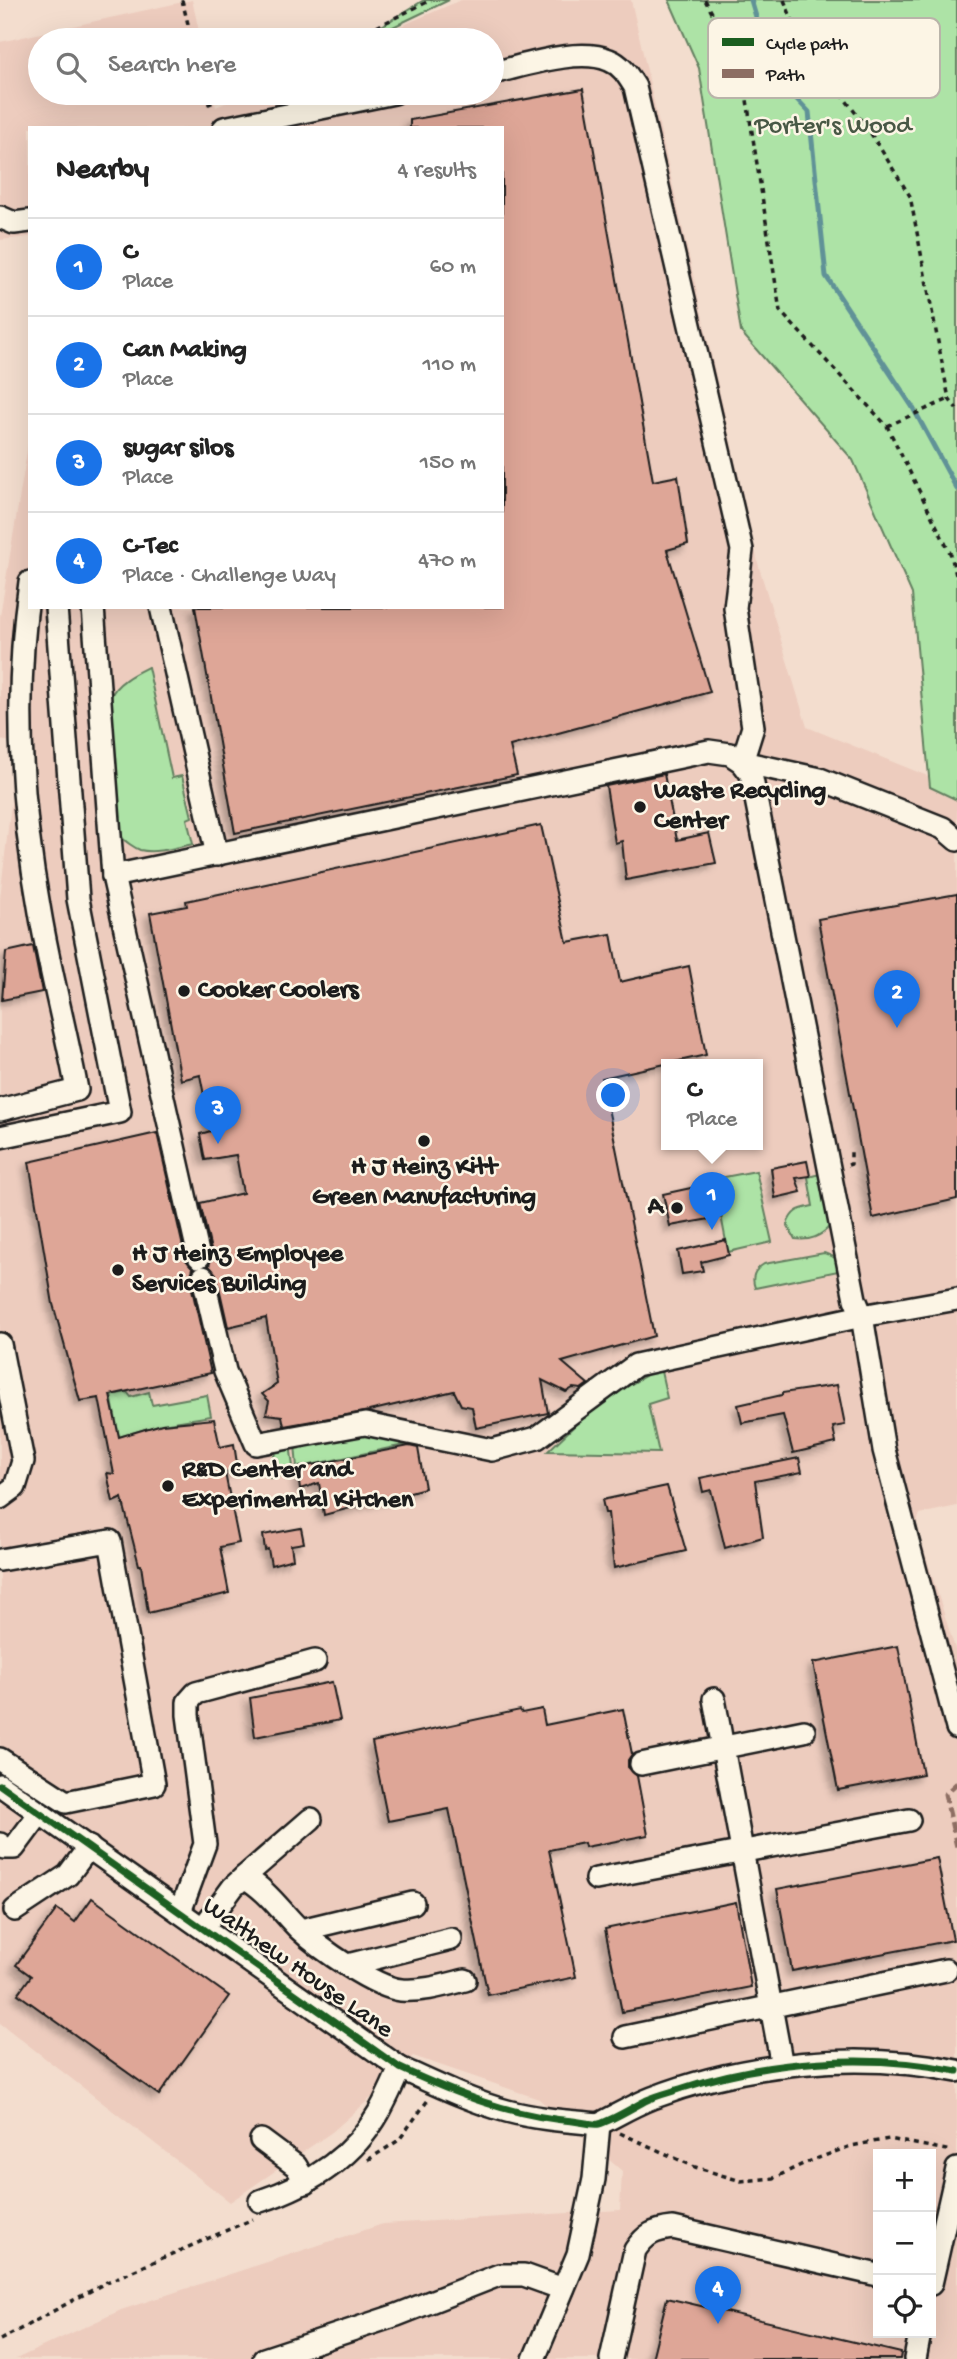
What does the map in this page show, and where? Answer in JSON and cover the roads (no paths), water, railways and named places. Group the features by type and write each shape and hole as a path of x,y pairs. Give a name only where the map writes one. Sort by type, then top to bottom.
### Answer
{"street":[{"path":"504,71 569,57 591,56 611,61 625,72 635,87 741,550 735,608 753,727 742,762"},
{"path":"234,126 336,105"},
{"path":"0,218 14,223 28,221"},
{"path":"0,1110 77,1090 40,912 24,803 20,696 28,605"},
{"path":"0,1137 120,1112 78,899 56,609"},
{"path":"93,609 113,876 225,1370 256,1444 365,1424 492,1450 537,1437 636,1365 862,1316 957,1299"},
{"path":"161,609 217,855"},
{"path":"113,876 709,751 730,754 742,762 751,774 855,1299 862,1316 884,1450 957,1728"},
{"path":"742,762 820,779 943,828 957,840"},
{"path":"0,1344 23,1461 15,1488 0,1498"},
{"path":"0,1560 110,1541 154,1784 66,1802 0,1759"},
{"path":"180,1912 205,1844 188,1702 197,1693 315,1661"},
{"path":"714,1699 782,2066"},
{"path":"641,1764 804,1731"},
{"name":"Walthew House Lane","path":"0,1785 401,2068 439,2086 506,2110 549,2119 599,2124"},
{"path":"0,1844 5,1848 14,1848 40,1813"},
{"path":"203,1928 233,1887 311,1819"},
{"path":"596,1879 909,1820"},
{"path":"15,1910 68,1875 89,1847"},
{"path":"244,1877 257,1884 301,1930 332,1956 383,1984 399,1990 419,1990 465,1980"},
{"path":"301,1930 413,1903"},
{"path":"348,1965 450,1939"},
{"path":"625,2038 946,1970"},
{"path":"534,2359 578,2254 594,2179 599,2124 651,2098 699,2083 782,2066 817,2062 886,2064 957,2071"},
{"path":"259,2209 306,2183 333,2165 353,2147 379,2113 401,2068"},
{"path":"261,2140 296,2166 306,2183"},
{"path":"933,2275 952,2208 957,2169"},
{"path":"611,2359 635,2250 645,2236 657,2230 673,2228 874,2275"},
{"path":"264,2359 397,2315 499,2275 524,2275 563,2289"},
{"path":"915,2359 919,2338"}],"waterway":[{"path":"751,0 756,18"},
{"path":"796,98 809,112 826,276 912,406 957,489"}],"place":[{"name":"Waste Recycling Center","path":"640,807"},
{"name":"Cooker Coolers","path":"184,991"},
{"name":"Can Making","path":"897,1028"},
{"name":"H J Heinz Kitt Green Manufacturing","path":"424,1141"},
{"name":"sugar silos","path":"218,1144"},
{"name":"A","path":"677,1208"},
{"name":"C","path":"712,1230"},
{"name":"H J Heinz Employee Services Building","path":"118,1270"},
{"name":"R&D Center and Experimental Kitchen","path":"168,1486"},
{"name":"C-Tec","path":"718,2324"}],"park label":[{"name":"Porter's Wood","path":"833,127"}]}
